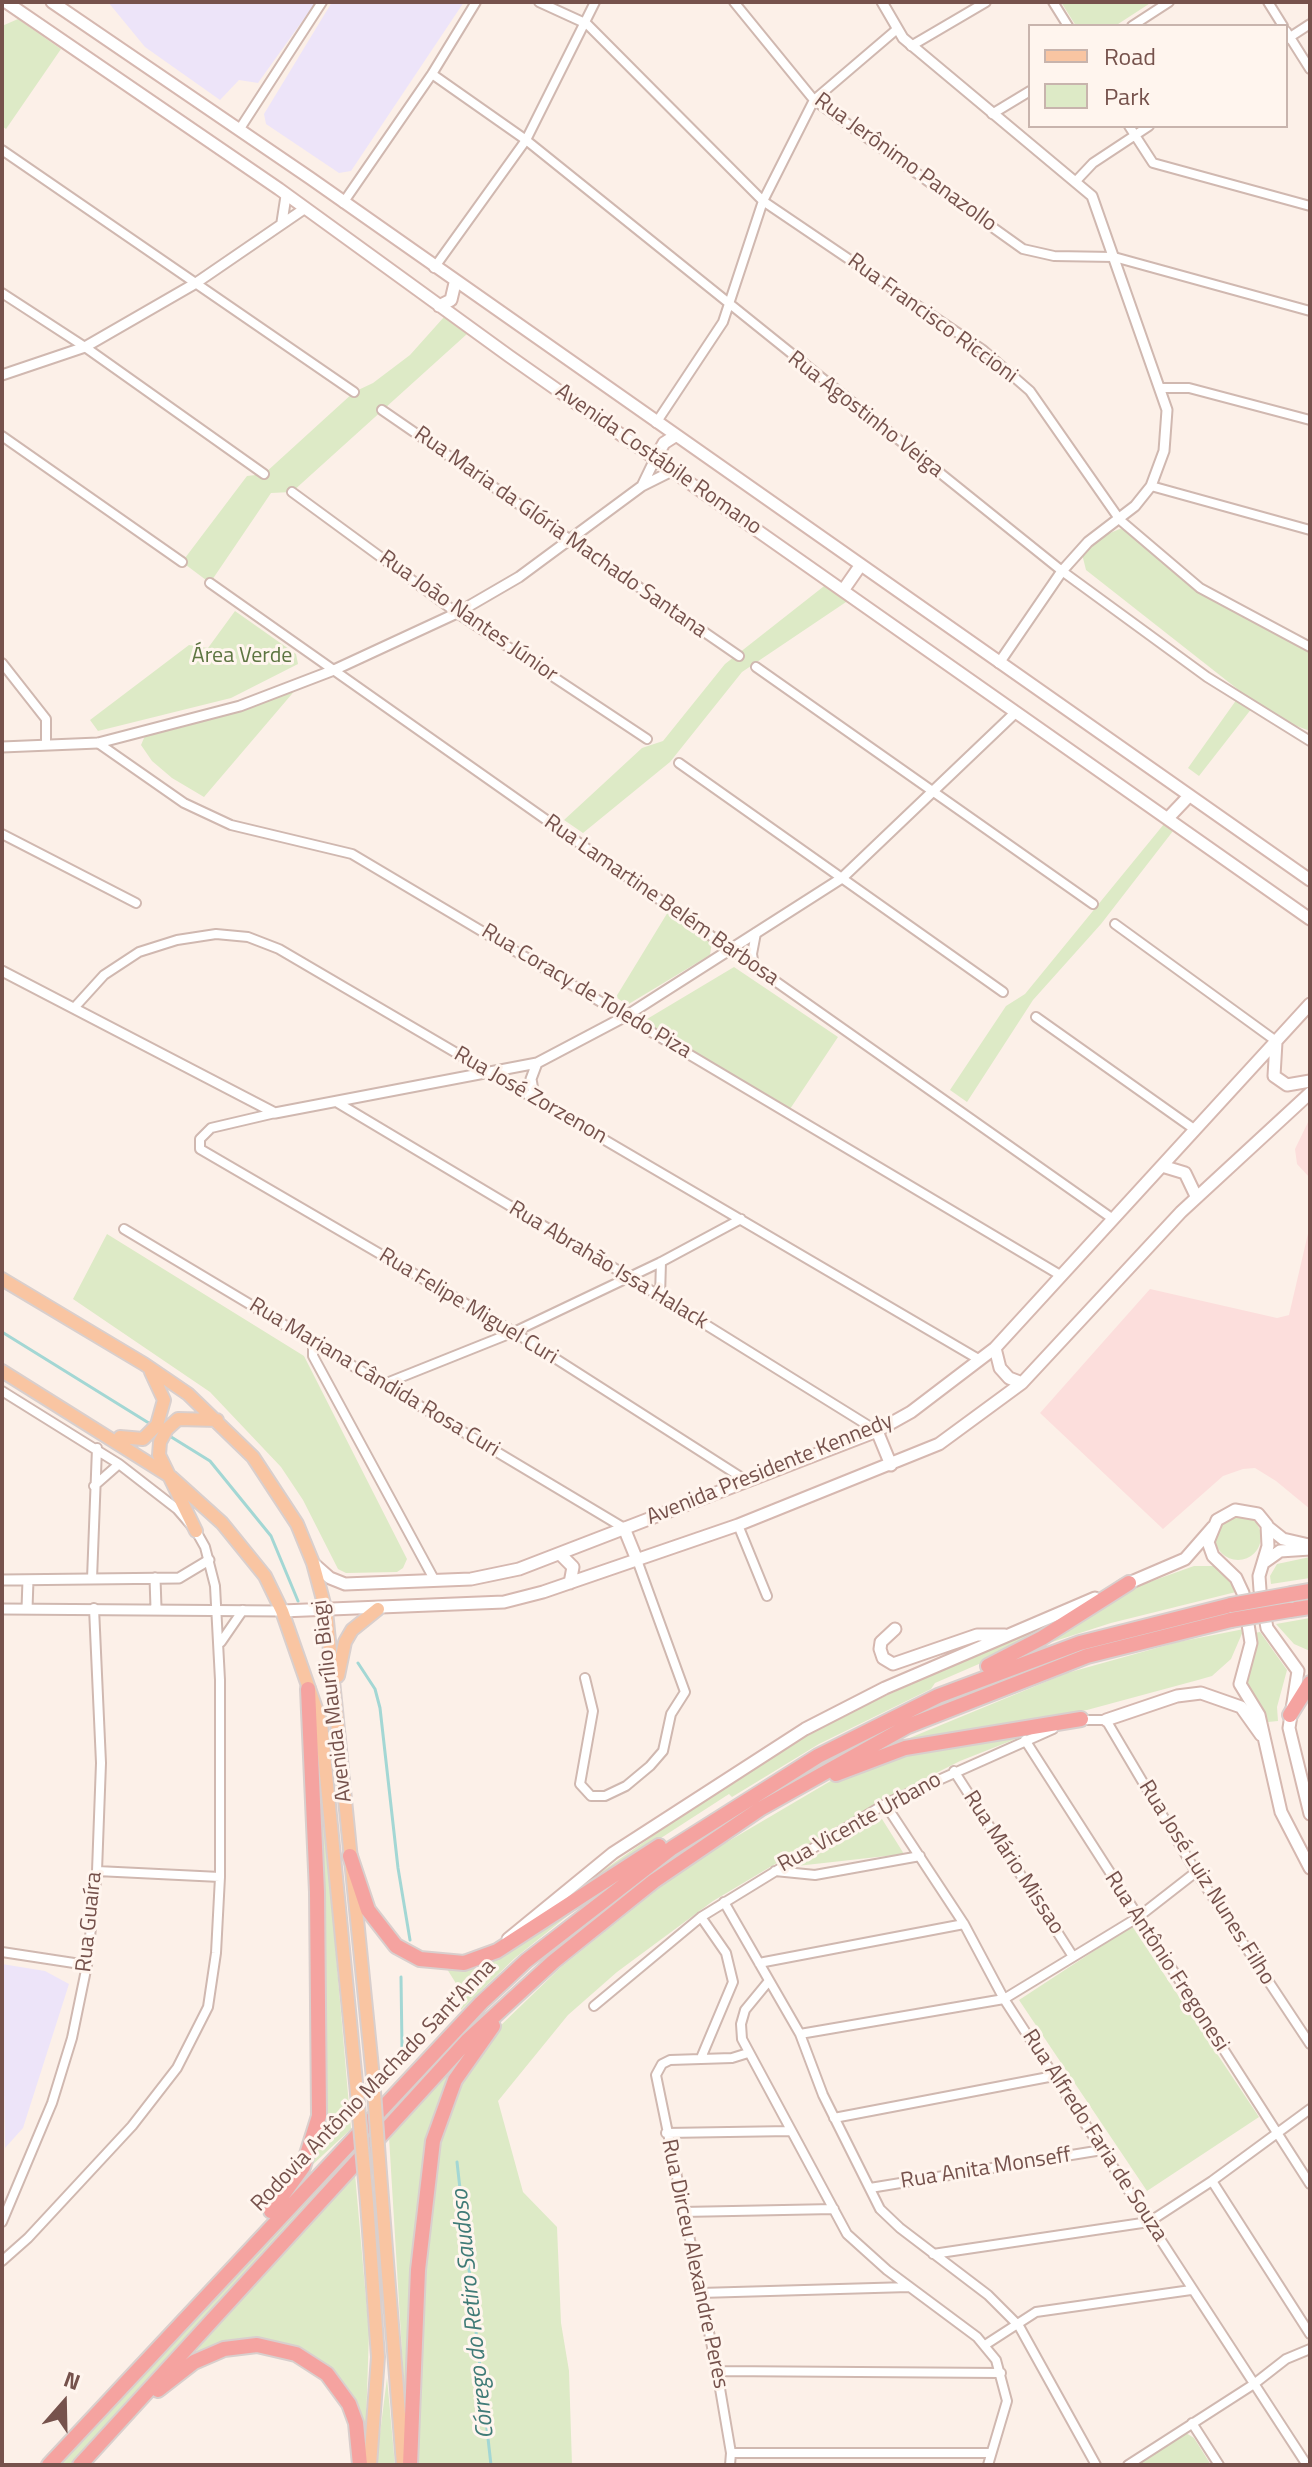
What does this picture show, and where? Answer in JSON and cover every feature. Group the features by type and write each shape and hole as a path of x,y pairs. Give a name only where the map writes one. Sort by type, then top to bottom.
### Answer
{"highway":[{"path":"887,1719 1042,1638 1129,1583"},
{"name":"Rodovia Antônio Machado Sant'Anna","path":"49,2465 418,2066 492,1992 637,1873 744,1800 887,1719 1040,1656 1124,1630 1231,1605 1310,1591"},
{"name":"Rodovia Antônio Machado Sant'Anna","path":"83,2465 424,2086 496,2012 664,1873 760,1809 885,1738 991,1692 1087,1656 1231,1620 1310,1607"},
{"path":"1290,1715 1310,1683"},
{"path":"170,2333 292,2186 309,2156 319,2116 317,1892 308,1689"},
{"path":"760,1809 885,1753 1081,1719"},
{"path":"350,1856 368,1910 396,1946 420,1959 464,1963 497,1951 694,1825 744,1800"},
{"path":"410,2465 418,2270 437,2128 455,2080 469,2057 553,1962"},
{"path":"83,2465 185,2367 214,2352 246,2345 266,2346 296,2354 333,2381 349,2404 356,2423 360,2465"}],"main road":[{"name":"Avenida Costábile Romano","path":"6,2 282,193 1310,919"},
{"name":"Avenida Costábile Romano","path":"52,2 1310,880"},
{"path":"282,193 281,177 293,169"},
{"path":"439,306 453,296 455,283"},
{"path":"655,459 664,443 675,436"},
{"path":"844,589 860,566"},
{"path":"1169,817 1189,796"},
{"name":"Avenida Presidente Kennedy","path":"313,1563 330,1578 345,1584 471,1579 561,1555 877,1431 911,1412 995,1348 1310,1004"},
{"path":"1276,1041 1274,1076 1287,1085 1310,1081"},
{"name":"Avenida Presidente Kennedy","path":"282,1611 504,1602 570,1583 738,1525 939,1444 1022,1383 1196,1196 1284,1120 1310,1093"},
{"path":"1162,1166 1185,1173 1196,1196"},
{"name":"Avenida Maurílio Biagi","path":"2,1279 144,1364 217,1420 253,1457 279,1491 313,1563 326,1611 336,1687 373,2078 403,2465"},
{"path":"995,1348 1000,1368 1009,1378 1022,1383"},
{"path":"144,1364 162,1389 163,1411 154,1439 196,1531"},
{"name":"Avenida Maurílio Biagi","path":"2,1371 102,1430 171,1477 240,1544 265,1576 282,1611 321,1723 367,2203 378,2357 370,2465"},
{"path":"102,1430 129,1440 154,1439 178,1419 217,1420"},
{"path":"877,1431 891,1465"},
{"path":"497,1951 517,1930 582,1876 764,1753 885,1688 1185,1559 1225,1513 1242,1509 1258,1514 1283,1539 1310,1547"},
{"path":"1267,1525 1268,1546 1259,1583 1267,1628 1298,1671 1289,1728 1310,1814"},
{"path":"1213,1527 1209,1535 1210,1549 1236,1578 1243,1593 1251,1643 1240,1684 1259,1715 1281,1812 1310,1868"},
{"path":"624,1528 637,1560"},
{"path":"1263,1563 1280,1551 1310,1547"},
{"path":"561,1555 573,1567 570,1583"},
{"path":"336,1687 343,1650 352,1630 378,1609"},
{"path":"895,1629 881,1642 880,1649 884,1660 893,1664 977,1635 1013,1635"},
{"path":"1106,1720 1177,1696 1213,1695 1241,1707 1267,1745"}],"street":[{"path":"239,130 322,2"},
{"path":"343,203 432,74 476,2"},
{"name":"Rua Francisco Riccioni","path":"539,2 587,24 763,201 983,350 1030,391 1120,520 1200,588 1239,612 1310,647"},
{"path":"434,268 526,140 587,24 595,2"},
{"name":"Rua Jerônimo Panazollo","path":"734,2 814,100 1023,249 1054,256 1114,257 1310,311"},
{"path":"882,2 896,30 911,46 1092,196 1167,410 1168,432 1151,486 1120,520 1088,542 1062,571 999,663"},
{"path":"911,46 986,2"},
{"path":"1053,2 1067,24"},
{"path":"1135,24 1169,2"},
{"path":"1268,2 1281,24"},
{"path":"1288,32 1310,24"},
{"path":"656,423 729,307 763,201 814,100 896,30"},
{"path":"1288,36 1310,69"},
{"name":"Rua Agostinho Veiga","path":"432,74 526,140 729,307 1062,571 1207,677 1310,741"},
{"path":"992,114 1028,92"},
{"path":"1130,128 1153,163 1310,206"},
{"path":"1076,181 1093,163 1146,128"},
{"path":"2,150 354,392"},
{"path":"282,193 282,222"},
{"path":"2,375 85,347 196,283 304,209"},
{"path":"2,293 85,347 264,474"},
{"path":"1160,388 1189,388 1310,420"},
{"name":"Rua Maria da Glória Machado Santana","path":"382,410 739,656"},
{"path":"2,436 182,562"},
{"path":"642,486 655,459"},
{"path":"2,747 98,743 240,706 334,670 457,613 571,541 642,486 672,471"},
{"path":"1151,486 1310,530"},
{"name":"Rua João Nantes Júnior","path":"292,492 457,613 647,739"},
{"name":"Rua Lamartine Belém Barbosa","path":"210,583 1113,1219"},
{"path":"2,663 46,719 46,744"},
{"path":"756,667 1093,904"},
{"path":"2,971 275,1113 537,1063 626,1016 842,878 934,794 1015,713"},
{"name":"Rua Coracy de Toledo Piza","path":"98,743 184,803 231,825 352,854 1060,1275"},
{"path":"679,763 1003,992"},
{"path":"2,834 136,903"},
{"path":"1115,924 1276,1041"},
{"path":"754,967 752,954 756,933"},
{"name":"Rua José Zorzenon","path":"74,1008 104,975 139,952 177,940 216,934 248,937 279,949 980,1360"},
{"path":"1036,1017 1194,1129"},
{"path":"534,1096 531,1079 537,1063"},
{"name":"Rua Abrahão Issa Halack","path":"338,1103 629,1277 877,1431"},
{"name":"Rua Felipe Miguel Curi","path":"275,1113 216,1126 204,1133 199,1144 211,1158 514,1332 747,1481"},
{"path":"384,1384 514,1332 661,1262 741,1219"},
{"name":"Rua Mariana Cândida Rosa Curi","path":"124,1229 624,1528"},
{"path":"660,1296 661,1262"},
{"path":"313,1342 313,1356 435,1581"},
{"path":"2,1391 97,1448 177,1509 196,1531 209,1560 217,1610 220,1877 216,1953 208,2007 177,2068 132,2126 28,2238 2,2261"},
{"path":"92,1579 97,1448"},
{"path":"94,1487 119,1464"},
{"path":"738,1525 767,1596"},
{"path":"2,1580 187,1575 209,1560"},
{"path":"585,1678 592,1696 592,1733 580,1784 591,1796 605,1796 626,1786 663,1751 671,1714 685,1692 637,1560"},
{"path":"155,1578 156,1608"},
{"path":"27,1609 28,1580"},
{"name":"Rua Guaíra","path":"2,2222 52,2103 72,2038 87,1965 97,1871 101,1763 94,1608"},
{"path":"2,1609 282,1611"},
{"path":"219,1646 243,1610"},
{"path":"1081,1719 1106,1720"},
{"name":"Rua Vicente Urbano","path":"594,2006 701,1917 885,1804 1025,1740 1081,1719"},
{"name":"Rua José Luiz Nunes Filho","path":"1106,1720 1196,1872 1310,2044"},
{"name":"Rua Antônio Fregonesi","path":"1025,1740 1310,2184"},
{"name":"Rua Mário Missao","path":"954,1771 1072,1955"},
{"name":"Rua Alfredo Faria de Souza","path":"885,1804 964,1924 1004,1999 1307,2465"},
{"path":"775,1871 815,1875 920,1856"},
{"path":"97,1871 220,1877"},
{"path":"800,2034 1004,1999 1137,1918 1196,1872"},
{"path":"724,1902 800,2034 834,2118 880,2209 988,2295 1019,2326 1096,2465"},
{"path":"701,1917 726,1953 733,1982 701,2058 732,2058 748,2053"},
{"path":"759,1963 964,1924"},
{"path":"2,1952 87,1965"},
{"path":"768,1982 756,1994 741,2024 748,2053 847,2234 909,2287 985,2345 1001,2373 1007,2401 988,2465"},
{"name":"Rua Dirceu Alexandre Peres","path":"701,2058 662,2064 656,2075 717,2371 731,2453 730,2465"},
{"path":"834,2118 1054,2076"},
{"path":"933,2254 1149,2222 1212,2181 1276,2131 1310,2109"},
{"path":"666,2133 791,2131"},
{"name":"Rua Anita Monseff","path":"870,2188 1102,2150"},
{"path":"1212,2181 1310,2334"},
{"path":"682,2212 834,2209"},
{"path":"700,2293 909,2287"},
{"path":"985,2345 1019,2326 1036,2312 1191,2290"},
{"path":"1128,2465 1254,2384 1286,2359 1310,2349"},
{"path":"717,2371 1001,2373"},
{"path":"1192,2423 1219,2465"},
{"path":"731,2453 990,2453"}],"shaded area":[{"path":"108,2 316,2 258,83 239,80 220,100 145,47"},
{"path":"332,2 464,2 351,171 339,173 266,124 264,114"},
{"path":"1310,1118 1310,1178 1297,1164 1295,1149"},
{"path":"1310,1225 1310,1509 1255,1468 1243,1469 1223,1476 1163,1529 1040,1413 1150,1289 1277,1318 1289,1315"},
{"path":"2,1964 45,1971 69,1984 23,2128 5,2148"}],"green space":[{"path":"1061,2 1152,2 1118,24 1075,24"},
{"path":"18,19 61,49 6,129 2,126 2,26"},
{"path":"444,317 467,334 292,492 271,493 210,583 182,562 247,476 264,474 354,392 373,383 410,355"},
{"path":"1122,528 1134,533 1193,582 1310,647 1310,731 1273,717 1086,570 1082,554 1098,538"},
{"path":"828,583 849,600 742,672 670,762 583,833 564,820 642,748 663,741 725,664"},
{"name":"Área Verde","path":"235,611 296,654 298,664 231,698 98,731 90,720 189,645 208,648"},
{"path":"297,688 204,797 172,778 152,761 141,745 147,731"},
{"path":"1237,699 1252,708 1199,776 1188,768"},
{"path":"1164,824 1173,831 1101,924 1033,1000 967,1102 950,1090 1006,1006 1025,994"},
{"path":"671,907 713,936 710,955 627,1005 616,997"},
{"path":"734,967 838,1037 788,1112 637,1025"},
{"path":"107,1234 304,1356 407,1559 403,1568 397,1572 346,1573 338,1569 303,1500 281,1467 210,1392 73,1299"},
{"path":"1238,1514 1254,1521 1261,1537 1254,1553 1238,1560 1222,1553 1215,1537 1222,1521"},
{"path":"1310,1557 1310,1578 1271,1584 1270,1576 1277,1564"},
{"path":"1194,1566 1214,1566 1222,1570 1240,1591 1111,1623 1052,1642 1046,1640 1141,1585"},
{"path":"1068,1612 1068,1616 1002,1654 935,1683 931,1689 819,1744 732,1797 729,1794 593,1882 591,1879 727,1784 829,1722"},
{"path":"1310,1618 1310,1651 1294,1644 1276,1624"},
{"path":"1244,1629 1231,1659 1212,1676 1087,1710 895,1744 1067,1673 1178,1642"},
{"path":"1260,1632 1287,1670 1277,1707 1278,1721 1268,1722 1244,1681 1254,1633"},
{"path":"1031,1733 960,1761 881,1801 713,1901 617,1972 568,2015 498,2101 523,2192 557,2227 561,2323 569,2371 572,2465 416,2465 423,2270 439,2140 457,2084 498,2028 561,1967 659,1888 705,1855 834,1779 903,1754"},
{"path":"319,1790 322,1792 351,2129 309,2168 319,2135"},
{"path":"882,1819 904,1854 797,1866"},
{"path":"590,1898 515,1958 461,2010 457,1985 447,1969 463,1970 486,1962"},
{"path":"1132,1926 1259,2117 1147,2191 1019,2000"},
{"path":"463,2057 445,2094 405,2402 389,2137"},
{"path":"353,2145 353,2156 71,2465 55,2465"},
{"path":"355,2174 369,2333 365,2452 349,2398 277,2345 187,2361"},
{"path":"387,2378 395,2465 376,2465"},
{"path":"1186,2433 1194,2438 1211,2465 1132,2465 1180,2434"}],"waterway":[{"name":"Córrego do Retiro Saudoso","path":"2,1332 152,1425"},
{"name":"Córrego do Retiro Saudoso","path":"168,1435 210,1461 271,1536 298,1601"},
{"name":"Córrego do Retiro Saudoso","path":"358,1663 375,1689 380,1708 398,1868 410,1940"},
{"name":"Córrego do Retiro Saudoso","path":"401,1977 402,2048"},
{"name":"Córrego do Retiro Saudoso","path":"457,2162 491,2465"}]}
